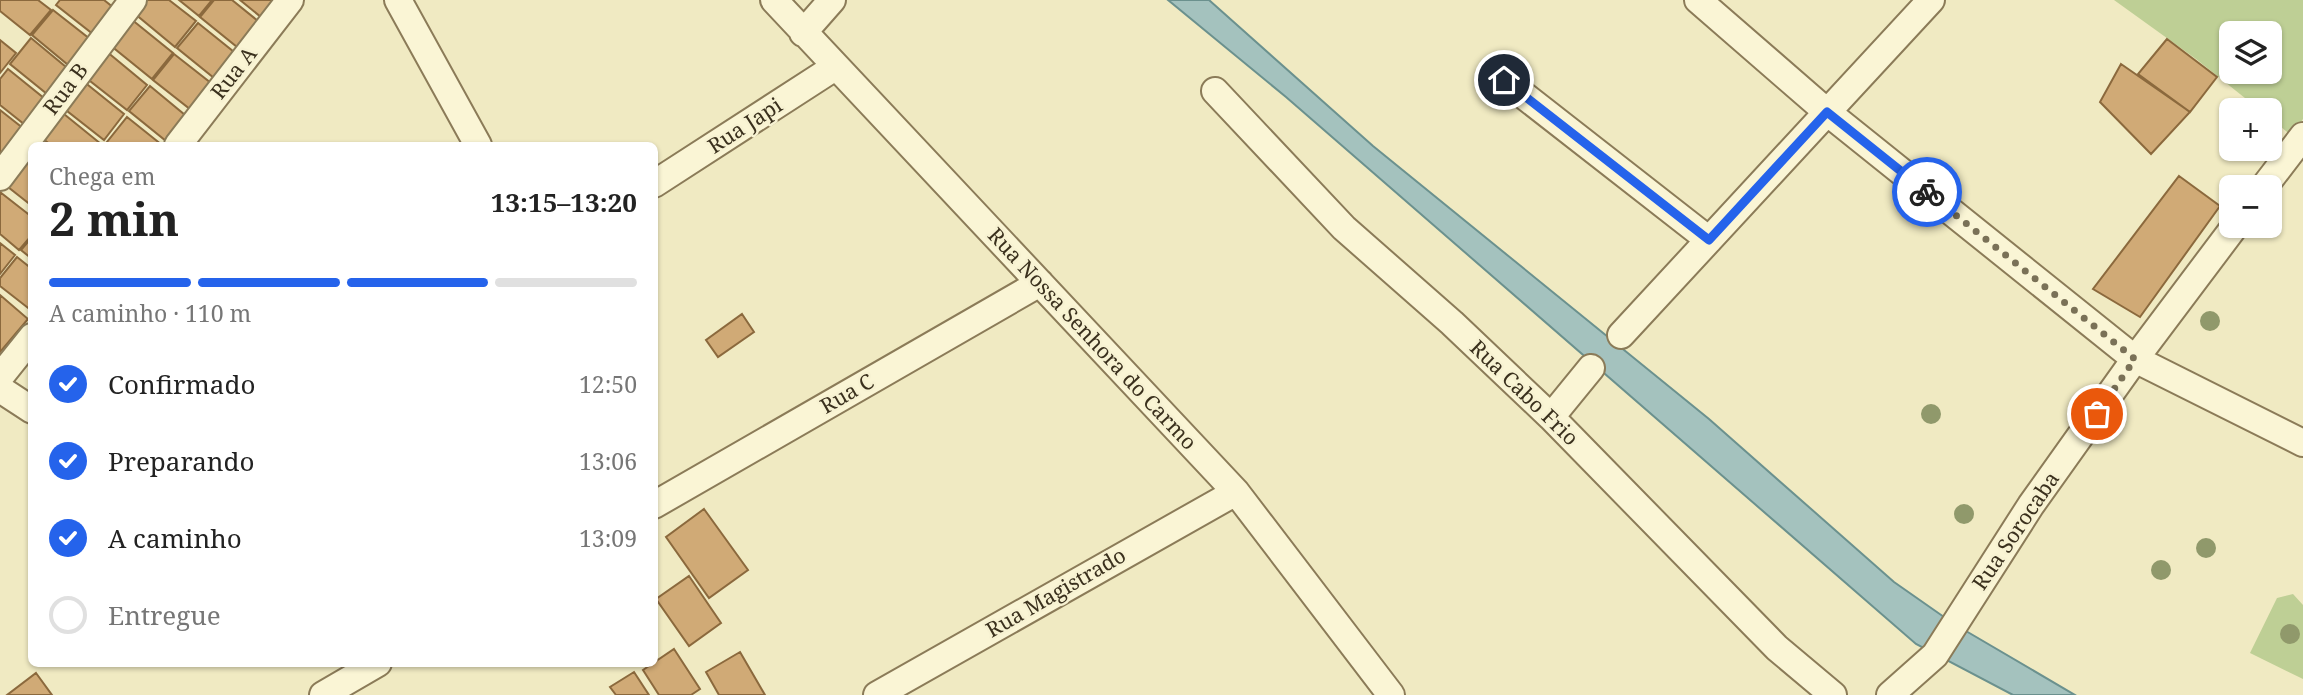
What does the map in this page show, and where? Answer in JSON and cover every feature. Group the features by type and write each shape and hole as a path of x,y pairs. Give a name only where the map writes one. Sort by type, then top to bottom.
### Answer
{"street":[{"name":"Rua B","path":"0,177 133,0"},
{"name":"Rua A","path":"180,142 290,0"},
{"path":"398,0 476,142"},
{"name":"Rua Nossa Senhora do Carmo","path":"774,0 1236,492 1391,695"},
{"path":"803,33 832,0"},
{"path":"1699,0 1827,112 2135,359 2303,443"},
{"path":"1621,335 1931,0"},
{"name":"Rua Japi","path":"658,181 835,67"},
{"path":"1504,80 1709,240"},
{"name":"Rua Cabo Frio","path":"1215,91 1344,228 1452,323 1551,417 1777,648 1833,695"},
{"path":"2273,175 2303,136"},
{"name":"Rua Sorocaba","path":"1890,695 1934,655 2031,505 2135,359 2226,238"},
{"name":"Rua C","path":"658,503 1040,283"},
{"path":"0,377 28,342"},
{"path":"1551,417 1591,368"},
{"path":"0,389 28,407"},
{"name":"Rua Magistrado","path":"877,695 1236,492"},
{"path":"323,695 371,667"}],"green space":[{"path":"2114,0 2303,0 2303,119 2292,136 2282,128 2282,98 2245,98 2227,84 2282,84 2282,21 2219,21 2219,77"},
{"path":"2293,594 2303,605 2303,679 2250,653 2277,598"}],"water":[{"path":"1168,0 1209,0 1373,146 1709,419 1894,582 1954,624 2075,695 2013,695 1916,644 1286,97"}],"building":[{"path":"0,0 38,0 51,10 30,35 0,11"},
{"path":"60,0 104,0 119,12 98,38 56,5"},
{"path":"144,0 169,0 196,21 175,47 134,13"},
{"path":"179,0 212,0 199,16"},
{"path":"214,0 232,0 263,25 242,51 200,17"},
{"path":"240,0 285,0 267,22"},
{"path":"53,10 95,43 73,69 32,35"},
{"path":"131,19 173,53 152,79 110,45"},
{"path":"198,23 239,56 219,82 177,48"},
{"path":"31,38 72,72 52,98 10,64"},
{"path":"2167,39 2217,77 2190,112 2138,74"},
{"path":"0,40 16,53 0,73"},
{"path":"106,51 147,85 127,110 85,77"},
{"path":"174,54 216,87 195,113 153,80"},
{"path":"2121,64 2190,112 2151,154 2100,102"},
{"path":"8,69 50,103 29,128 0,105 0,79"},
{"path":"83,81 124,114 104,140 62,107"},
{"path":"150,86 191,120 173,142 167,142 129,111"},
{"path":"0,110 24,129 4,155 0,152"},
{"path":"59,110 99,142 47,142 39,136"},
{"path":"127,117 158,142 107,142"},
{"path":"24,157 28,160 28,203 3,183"},
{"path":"2179,176 2219,205 2140,317 2093,289"},
{"path":"0,192 28,214 28,240 19,250 0,234"},
{"path":"28,242 28,256 21,250"},
{"path":"0,243 15,255 0,274"},
{"path":"17,257 28,266 28,308 0,286 0,278"},
{"path":"0,295 28,319 0,352"},
{"path":"742,314 754,332 718,357 706,340"},
{"path":"704,509 748,570 709,598 666,537"},
{"path":"689,576 721,623 689,646 658,602 658,598"},
{"path":"674,649 700,689 691,695 659,695 643,670 658,667 658,660"},
{"path":"740,652 765,695 719,695 706,672"},
{"path":"634,672 649,695 616,695 610,687"},
{"path":"36,673 52,695 7,695"}],"way so far":[{"path":"1927,192 2135,359 2097,414"}],"route":[{"path":"1504,80 1709,240 1827,112 1927,192"}]}
